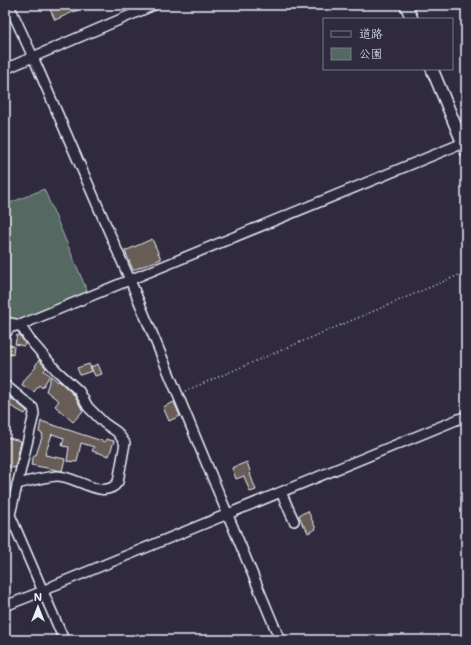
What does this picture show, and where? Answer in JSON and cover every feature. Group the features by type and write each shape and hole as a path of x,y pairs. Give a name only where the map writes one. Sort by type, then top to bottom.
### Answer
{"street":[{"path":"8,5 34,57 130,280 280,640"},
{"path":"5,69 154,5"},
{"path":"406,5 412,18"},
{"path":"5,335 9,328 20,325 464,147 432,70"},
{"path":"5,322 20,325 30,340 56,370 79,391 88,407 104,423 117,432 125,443 118,482 115,486 99,490 67,477 58,476 17,484"},
{"path":"5,384 33,408 34,414 10,515 64,640"},
{"path":"5,606 466,416"},
{"path":"281,492 294,521"}],"path":[{"path":"178,394 466,272"}],"green space":[{"path":"44,189 88,293 19,322 5,318 5,205"}],"building":[{"path":"48,5 89,5 55,20"},
{"path":"152,239 161,259 133,270 125,251"},
{"path":"17,335 20,336 25,343 24,346 15,344"},
{"path":"5,344 14,346 13,355 5,353"},
{"path":"39,360 46,368 44,371 50,375 42,388 39,385 34,392 22,385 25,379 36,367 35,366"},
{"path":"89,364 92,371 80,375 77,368"},
{"path":"98,364 102,374 95,376 91,367"},
{"path":"51,376 58,382 59,381 74,395 83,411 73,422 55,406 59,401 46,391"},
{"path":"5,393 27,411 25,414 5,403"},
{"path":"174,402 180,416 169,421 163,407"},
{"path":"41,421 105,442 106,439 114,441 109,456 92,451 94,447 81,443 77,462 67,461 69,447 62,446 64,438 52,434 45,455 65,459 62,471 31,465 43,434 39,432"},
{"path":"5,437 21,441 15,468 5,466"},
{"path":"247,462 256,490 250,492 244,476 236,479 232,468"},
{"path":"308,511 316,529 308,533 305,526 303,526 299,515"}]}
